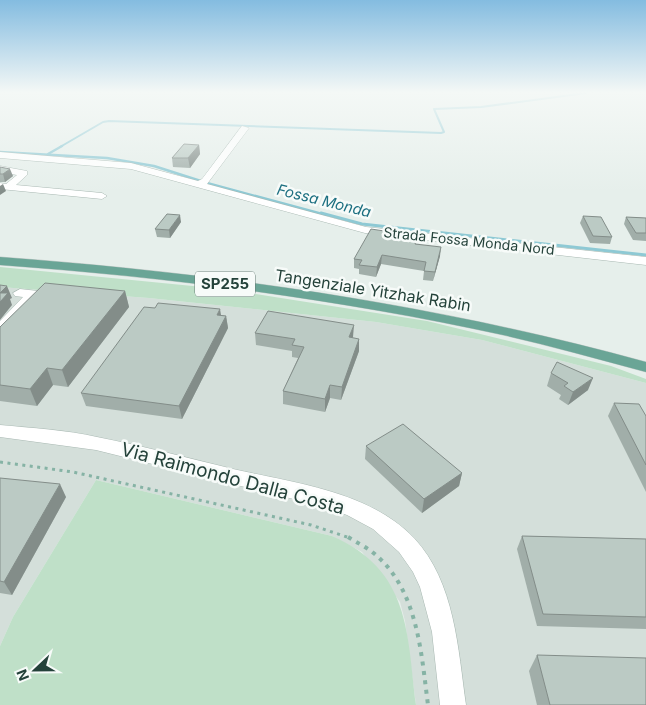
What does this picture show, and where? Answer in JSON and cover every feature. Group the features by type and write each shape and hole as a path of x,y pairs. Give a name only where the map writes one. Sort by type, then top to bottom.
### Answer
{"main road":[{"name":"Tangenziale Yitzhak Rabin","path":"0,261 174,277 399,310 499,329 646,367"}],"street":[{"path":"202,183 245,128"},
{"name":"Strada Fossa Monda Nord","path":"0,155 130,166 202,183 365,230 646,260"},
{"path":"2,169 25,157"},
{"path":"2,169 24,173 4,186"},
{"path":"4,186 102,196"},
{"path":"0,329 33,294 20,293"},
{"name":"Via Raimondo Dalla Costa","path":"0,431 96,443 318,497 352,508 387,527 410,548 430,580 438,601 453,705"}],"path":[{"path":"0,462 73,472 311,525 347,536 375,552 395,575 406,593 418,634 428,705"}],"shaded area":[{"path":"0,287 149,298 376,322 482,340 646,383 646,705 416,705 405,621 400,602 362,552 332,536 96,480 13,617 0,646"}],"green space":[{"path":"0,267 223,289 427,321 611,366 646,379 646,383 482,340 376,322 149,298 0,287"},
{"path":"96,480 332,536 358,550 377,566 390,585 400,606 406,628 416,705 0,705 0,646 13,617"}],"building":[{"path":"184,144 199,145 188,158 172,158"},
{"path":"0,167 10,169 0,174"},
{"path":"167,214 180,215 169,230 155,229"},
{"path":"583,216 601,217 612,237 593,236"},
{"path":"626,217 646,218 646,233 636,233"},
{"path":"371,229 418,236 415,244 441,247 435,272 424,271 426,262 382,255 377,267 359,265 362,260 354,259"},
{"path":"45,283 125,291 62,370 47,368 30,389 0,385 0,327"},
{"path":"0,285 7,286 0,293"},
{"path":"0,293 8,293 0,302"},
{"path":"158,303 220,309 217,315 226,316 179,406 81,393 144,307 155,308"},
{"path":"268,311 354,325 349,337 359,339 342,387 330,385 325,399 283,391 304,347 292,345 295,339 255,333"},
{"path":"557,362 593,378 573,392 564,386 568,383 551,373"},
{"path":"614,403 639,404 646,416 646,465"},
{"path":"403,424 462,473 424,499 366,446"},
{"path":"0,478 60,484 4,582 0,581"},
{"path":"522,536 646,539 646,617 543,614"},
{"path":"537,655 646,658 646,705 550,705"}],"waterway":[{"path":"60,147 96,126"},
{"path":"245,126 441,133 444,132 441,126"},
{"path":"48,154 62,146"},
{"name":"Fossa Monda","path":"0,152 107,158 154,166 207,183 326,215"},
{"name":"Fossa Monda","path":"321,213 362,224 646,255"}]}
